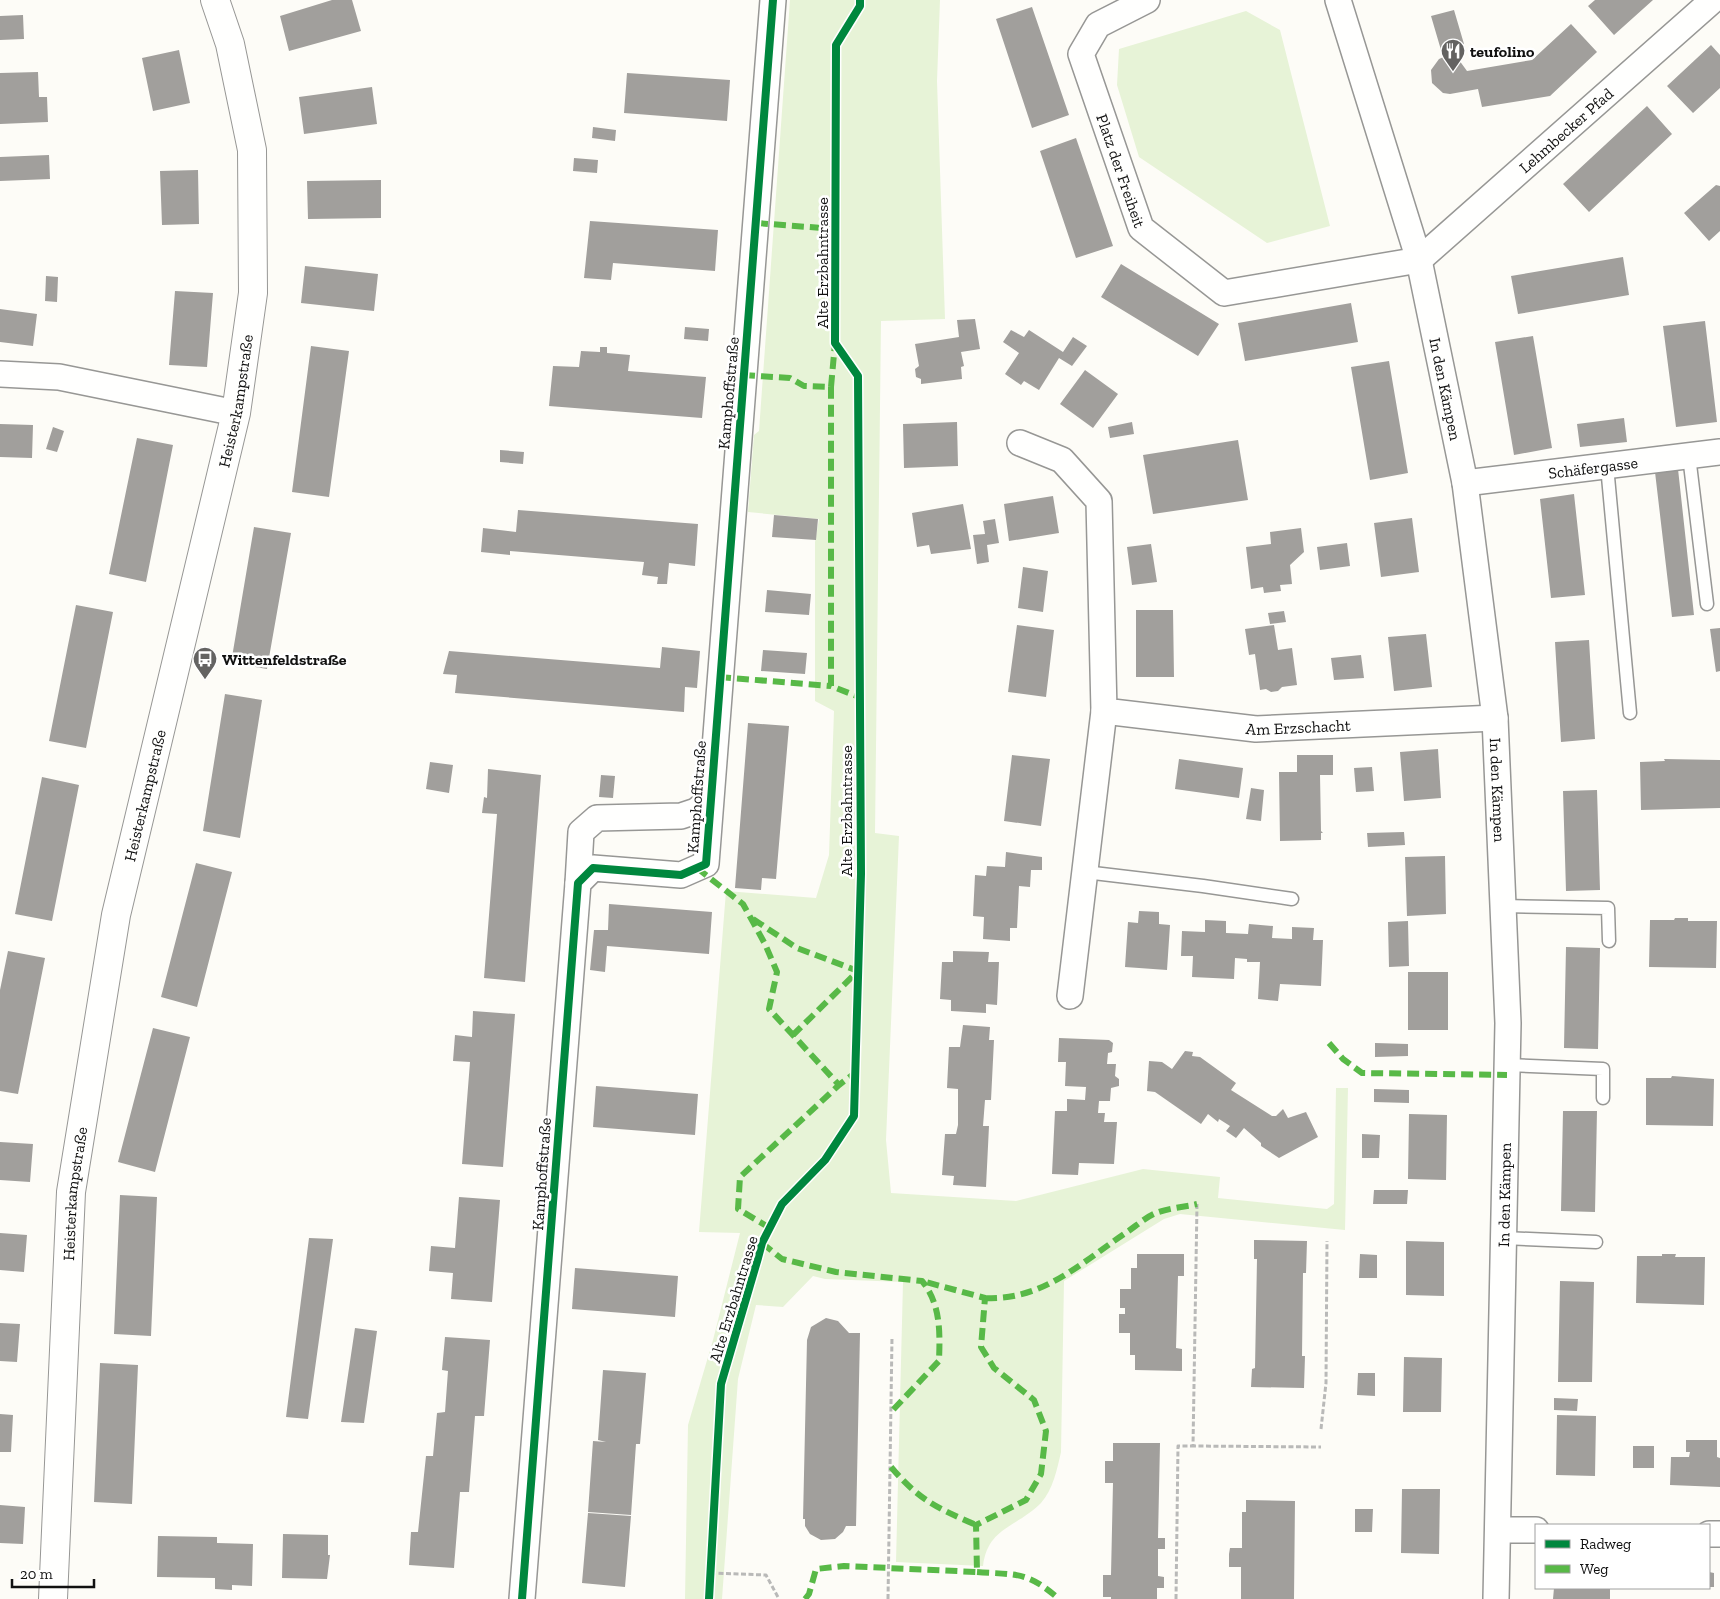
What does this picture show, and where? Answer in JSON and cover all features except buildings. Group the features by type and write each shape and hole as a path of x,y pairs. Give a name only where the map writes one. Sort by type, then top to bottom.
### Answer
{"street":[{"name":"Heisterkampstraße","path":"53,1599 71,1192 116,915 236,413 253,293 252,150 230,44 216,0"},
{"name":"Kamphoffstraße","path":"578,883 593,868 681,875 706,864 774,0"},
{"name":"Platz der Freiheit","path":"1147,0 1098,25 1080,54 1140,228 1224,293 1419,260"},
{"name":"In den Kämpen","path":"1338,0 1419,260 1465,484 1495,718 1508,1023 1496,1599"},
{"name":"Lehmbecker Pfad","path":"1419,260 1713,0"},
{"path":"0,374 59,377 236,413"},
{"path":"1020,443 1062,460 1098,501 1104,711 1070,996"},
{"name":"Schäfergasse","path":"1465,484 1720,452"},
{"name":"Am Erzschacht","path":"1104,711 1256,729 1495,718"},
{"name":"Kamphoffstraße","path":"522,1599 581,832 597,818 681,816 696,811 710,800"},
{"path":"1498,1530 1535,1530"}],"lane":[{"path":"1689,456 1707,604"},
{"path":"1607,466 1630,713"},
{"path":"1084,872 1292,899"},
{"path":"1503,906 1608,908 1609,941"},
{"path":"1507,1065 1603,1069 1603,1098"},
{"path":"1504,1238 1596,1242"}],"path":[{"path":"1193,1446 1197,1204"},
{"path":"1321,1429 1326,1383 1327,1241"},
{"path":"888,1599 892,1337"},
{"path":"1176,1599 1178,1446 1321,1447"},
{"path":"710,1582 711,1563"},
{"path":"711,1573 766,1575 779,1599"}],"green space":[{"path":"790,0 940,0 937,81 945,319 881,321 875,833 899,836 886,1140 891,1193 1016,1201 1143,1169 1220,1177 1218,1198 1327,1209 1334,1204 1336,1088 1348,1088 1345,1230 1180,1214 1164,1219 1064,1281 1061,1452 1056,1472 1049,1492 1041,1503 1004,1529 991,1543 983,1566 896,1562 903,1282 825,1279 813,1276 783,1307 756,1305 738,1379 722,1599 685,1599 688,1425 713,1340 740,1233 699,1232 726,891 816,898 829,855 834,711 815,701 815,542 819,519 748,512 754,435 759,431"},
{"path":"1246,11 1280,30 1330,226 1267,243 1139,157 1117,85 1119,49"}],"marked path":[{"path":"756,223 835,229"},
{"path":"831,387 835,343"},
{"path":"743,375 790,378 804,386 831,387 831,686 859,697"},
{"path":"719,677 831,686"},
{"path":"697,868 743,904 765,944 777,972 769,1009 839,1085 855,1073"},
{"path":"753,919 797,948 858,971 793,1035"},
{"path":"1329,1043 1343,1059 1362,1073 1507,1075"},
{"path":"770,1228 738,1209 740,1177 839,1085"},
{"path":"985,1298 1006,1297 1044,1286 1078,1267 1152,1215 1166,1210 1197,1204"},
{"path":"762,1243 782,1259 836,1272 922,1281 933,1299 936,1309 939,1329 939,1361 892,1411"},
{"path":"805,1599 809,1594 816,1569 844,1566 977,1572 976,1525 1026,1500 1041,1474 1046,1431 1034,1400 994,1368 981,1347 985,1298 922,1281"},
{"path":"891,1467 911,1488 929,1502 976,1525"},
{"path":"977,1572 1021,1576 1038,1583 1059,1599"}],"cycle path":[{"path":"522,1599 578,883 593,868 681,875 706,864 773,0"},
{"name":"Alte Erzbahntrasse","path":"709,1599 721,1384 762,1243 782,1204 825,1160 854,1116 861,874 858,376 835,343 836,45 860,6 860,0"}],"place":[{"name":"teufolino","path":"1453,72"},
{"name":"Wittenfeldstraße","path":"205,680"}]}
